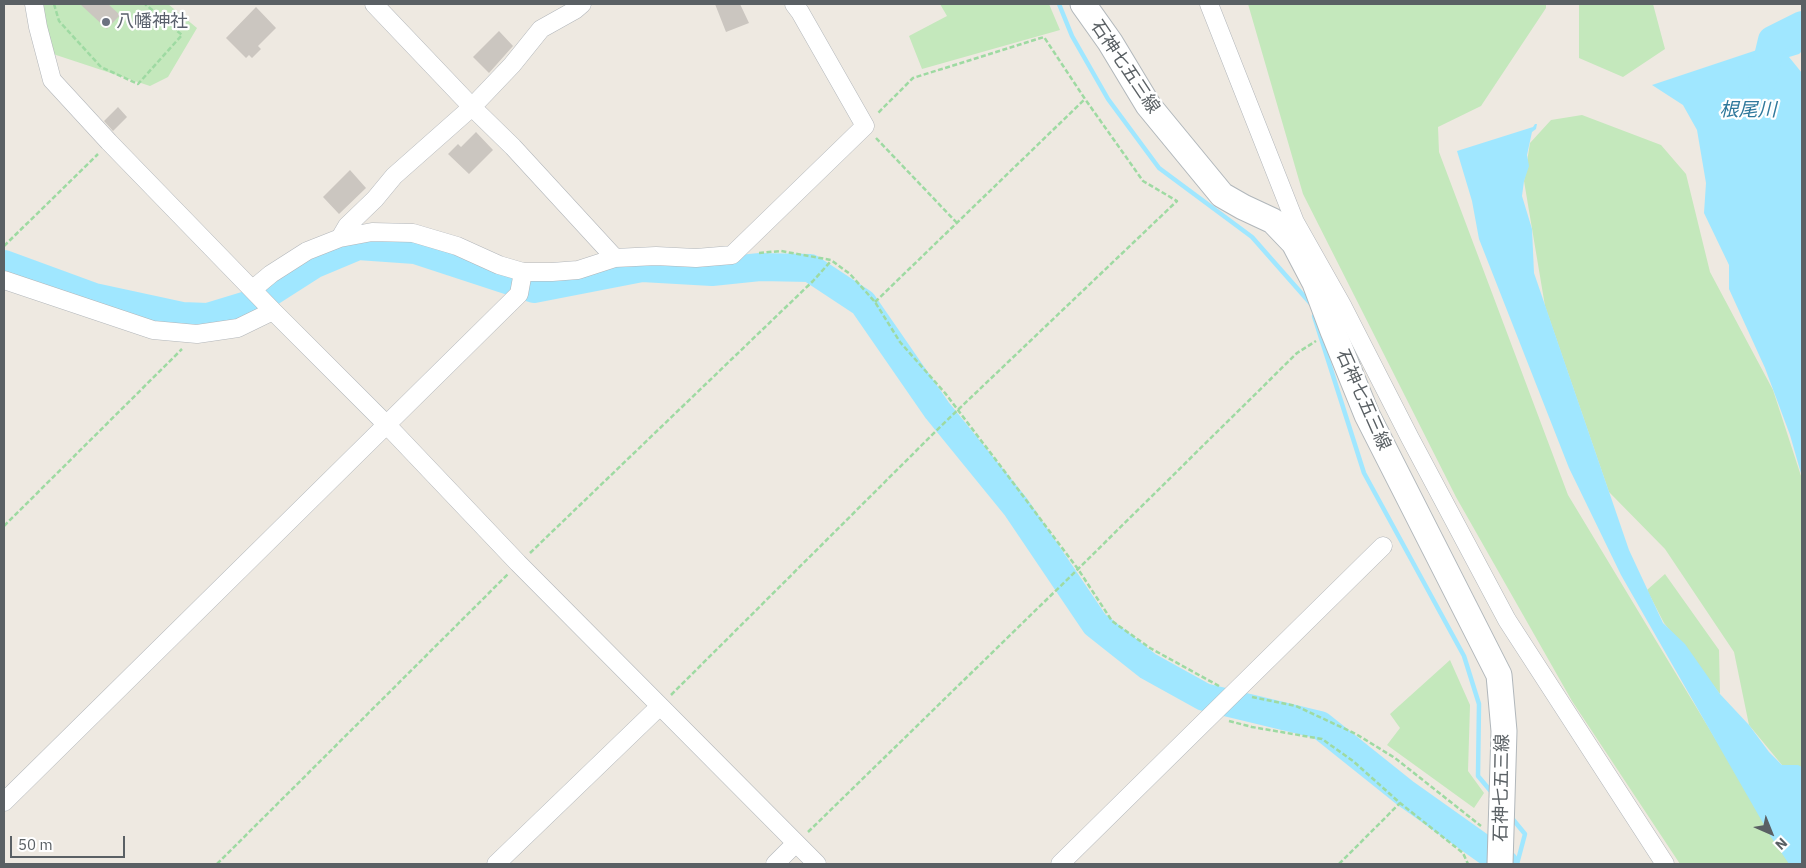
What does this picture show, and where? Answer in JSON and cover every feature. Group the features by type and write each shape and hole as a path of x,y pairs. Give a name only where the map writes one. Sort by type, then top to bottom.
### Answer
{"main road":[{"name":"石神七五三線","path":"1082,4 1110,42 1148,105 1222,195 1273,221 1294,243 1315,283 1332,331 1367,415 1499,675 1504,731 1501,853"}],"street":[{"path":"34,4 52,80 109,142 273,311 386,424 518,564 817,864"},
{"path":"340,238 347,226 375,199 394,176 472,107 512,65 541,29 582,4"},
{"path":"253,289 271,274 307,251 340,238 372,232 412,233 457,246 523,274 578,270 615,258 656,256 696,258 732,255 865,126 794,4"},
{"path":"1209,4 1295,222 1343,306 1410,438 1507,620 1664,864"},
{"path":"382,6 472,107 513,148 615,258"},
{"path":"4,802 519,294 523,274"},
{"path":"4,280 153,330 197,334 238,328 273,311"},
{"path":"1060,864 1383,546"},
{"path":"496,864 659,707"},
{"path":"775,864 796,843"}],"path":[{"path":"54,4 59,21 101,66 138,84 182,34 145,4"},
{"path":"659,707 957,411 1177,201 1143,182 1044,37 913,78 865,126 957,223"},
{"path":"875,302 1085,99"},
{"path":"4,246 109,142"},
{"path":"732,255 781,250 831,260 850,274 875,302 900,342 945,393 1078,569 1112,621 1150,648 1232,693 1296,706 1356,734 1395,758 1501,853"},
{"path":"217,864 518,564 813,281 831,260"},
{"path":"796,843 1298,352 1332,331"},
{"path":"4,526 197,334"},
{"path":"1209,716 1252,728 1322,740 1353,762 1400,803 1463,853 1468,864"},
{"path":"1338,864 1400,803"}],"green space":[{"path":"43,4 168,4 197,28 168,77 150,86 50,53"},
{"path":"940,4 1049,4 1060,30 922,69 909,36 947,16"},
{"path":"1248,4 1546,4 1546,8 1481,106 1438,127 1439,152 1568,495 1791,864 1680,864 1572,701 1456,497 1303,194"},
{"path":"1579,4 1653,4 1665,49 1623,77 1579,58"},
{"path":"1582,115 1661,145 1686,174 1710,272 1773,390 1802,479 1802,771 1782,765 1749,725 1734,652 1665,549 1609,492 1545,306 1524,181 1530,143 1551,120"},
{"path":"1665,574 1719,650 1720,694 1664,623 1647,590"},
{"path":"1450,660 1470,705 1468,771 1484,793 1474,808 1387,745 1400,728 1390,714"}],"water":[{"name":"根尾川","path":"1802,35 1802,51 1789,57 1802,73 1802,477 1790,435 1765,368 1729,289 1729,265 1704,213 1706,183 1697,130 1683,105 1652,85"},
{"path":"1537,124 1536,129 1532,132 1527,155 1529,166 1522,196 1532,229 1534,273 1629,550 1663,623 1685,644 1720,694 1749,725 1769,752 1782,765 1798,765 1802,767 1802,864 1789,864 1771,837 1621,575 1569,468 1479,239 1472,201 1457,151 1533,127"}],"building":[{"name":"八幡神社","path":"80,4 108,4 120,15 107,29"},
{"path":"715,4 740,4 749,23 726,32"},
{"path":"256,7 276,28 258,46 261,49 252,58 249,55 246,58 226,38"},
{"path":"499,31 513,46 489,73 473,57"},
{"path":"118,107 127,117 113,131 104,121"},
{"path":"476,132 493,150 469,174 448,154 458,144 461,147"},
{"path":"350,170 366,188 339,214 323,197"}],"waterway":[{"path":"1059,4 1072,36 1108,99 1159,168 1252,237 1311,304"},
{"name":"根尾川","path":"1762,82 1772,40 1802,25"},
{"path":"4,264 94,297 182,316 208,317 254,303 315,264 358,246 415,250 534,289 642,268 712,272 760,267 810,268 863,303 937,410 1016,507 1095,624 1148,666 1204,697 1320,725 1405,793 1505,864"},
{"path":"1314,316 1364,473 1464,656 1479,704 1478,776 1494,795"},
{"path":"1511,817 1525,834 1517,864"}],"place":[{"name":"八幡神社","path":"106,22"}]}
